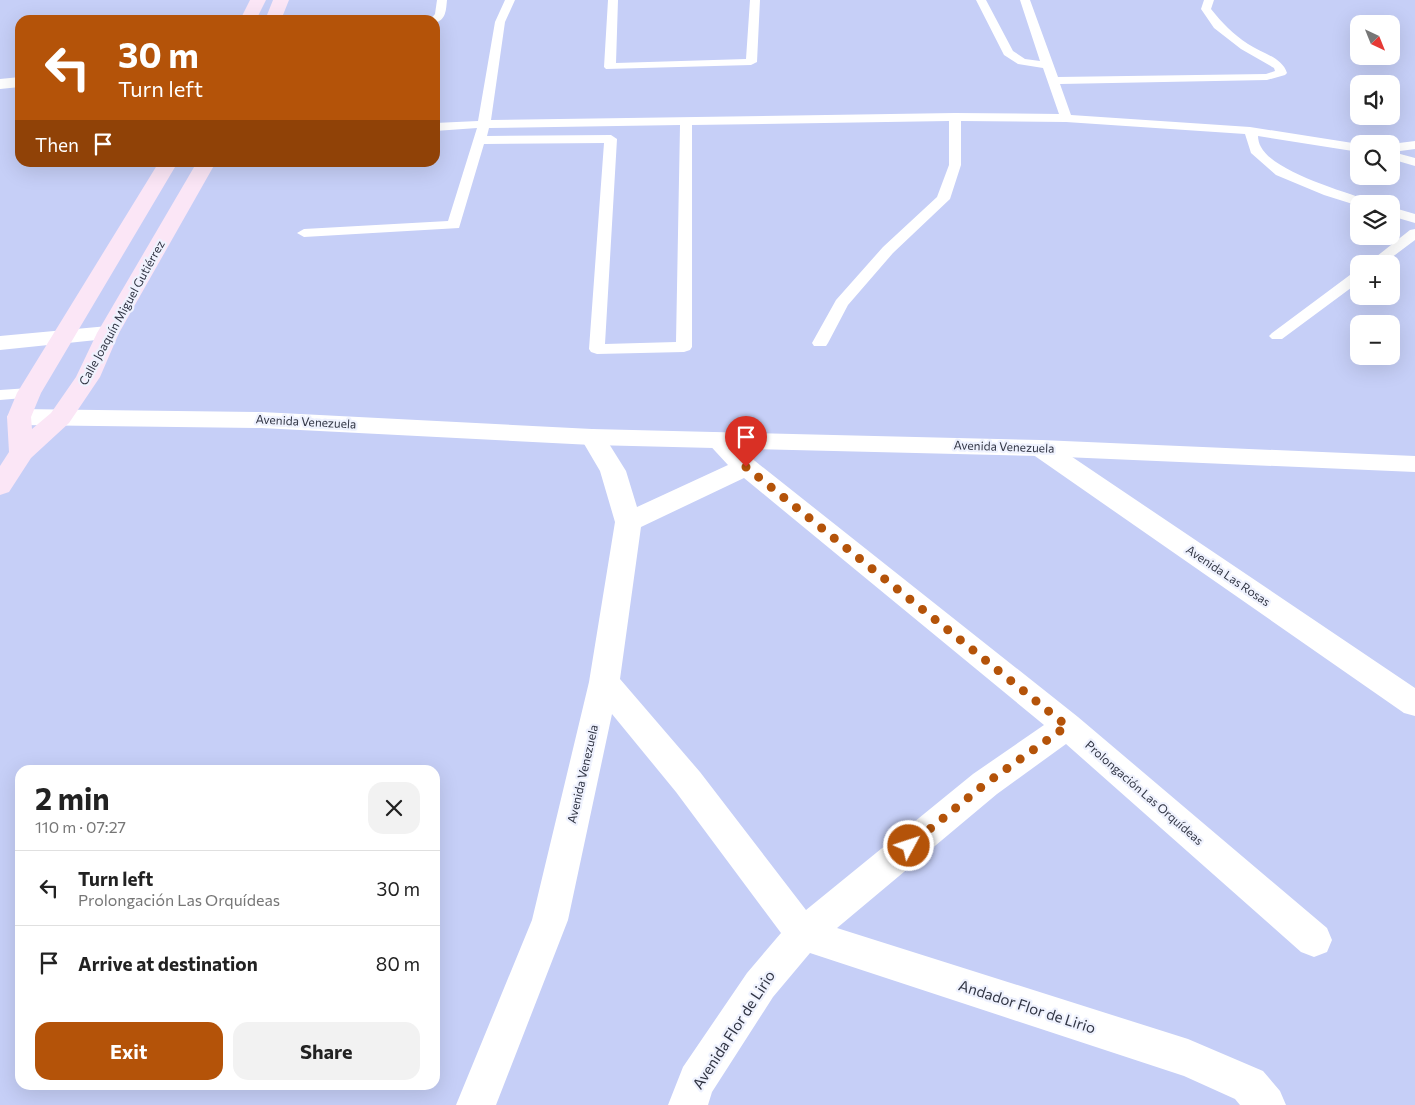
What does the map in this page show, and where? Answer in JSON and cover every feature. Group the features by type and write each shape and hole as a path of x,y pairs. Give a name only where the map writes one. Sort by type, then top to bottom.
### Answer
{"main road":[{"path":"250,15 258,0"},
{"path":"275,15 281,0"},
{"path":"22,452 19,417 29,394 62,336 166,167"},
{"name":"Calle Joaquín Miguel Gutiérrez","path":"2,478 22,452 60,418 88,377 108,333 204,167"}],"street":[{"path":"0,84 15,82"},
{"path":"0,343 108,333"},
{"name":"Avenida Venezuela","path":"19,417 261,420 592,437 1041,448 1415,464"},
{"name":"Avenida Venezuela","path":"476,1105 550,920 604,682 628,522 613,471 592,437"},
{"name":"Prolongación Las Orquídeas","path":"716,439 746,467 1067,726 1314,940"},
{"name":"Avenida Las Rosas","path":"1041,448 1415,704"},
{"path":"628,522 746,467"},
{"path":"604,682 688,782 803,934"},
{"name":"Avenida Flor de Lirio","path":"688,1105 697,1081 760,985 803,934 985,784 1067,726"},
{"name":"Andador Flor de Lirio","path":"803,934 1188,1058 1257,1095"}],"lane":[{"path":"440,15 442,0"},
{"path":"304,233 454,225 484,124 500,22 510,0"},
{"path":"613,0 610,68 751,62 755,0"},
{"path":"981,0 1008,53 1022,62 1049,66"},
{"path":"1025,0 1066,118"},
{"path":"1055,82 1267,77 1281,73 1279,66 1245,47 1218,26 1206,9 1209,0"},
{"path":"440,127 484,124 955,117 1066,118 1250,131 1350,147"},
{"path":"820,343 841,303 888,250 943,199 955,165 955,117"},
{"path":"612,122 597,349 684,347 686,121"},
{"path":"1250,131 1255,150 1281,172 1350,199"},
{"path":"478,140 611,139"},
{"path":"1400,147 1415,146"},
{"path":"1400,158 1415,162"},
{"path":"1400,214 1415,219"},
{"path":"1386,255 1415,233"},
{"path":"1277,336 1350,282"},
{"path":"0,395 29,394"}],"route":[{"path":"746,467 1067,726 985,784 909,846"}]}
